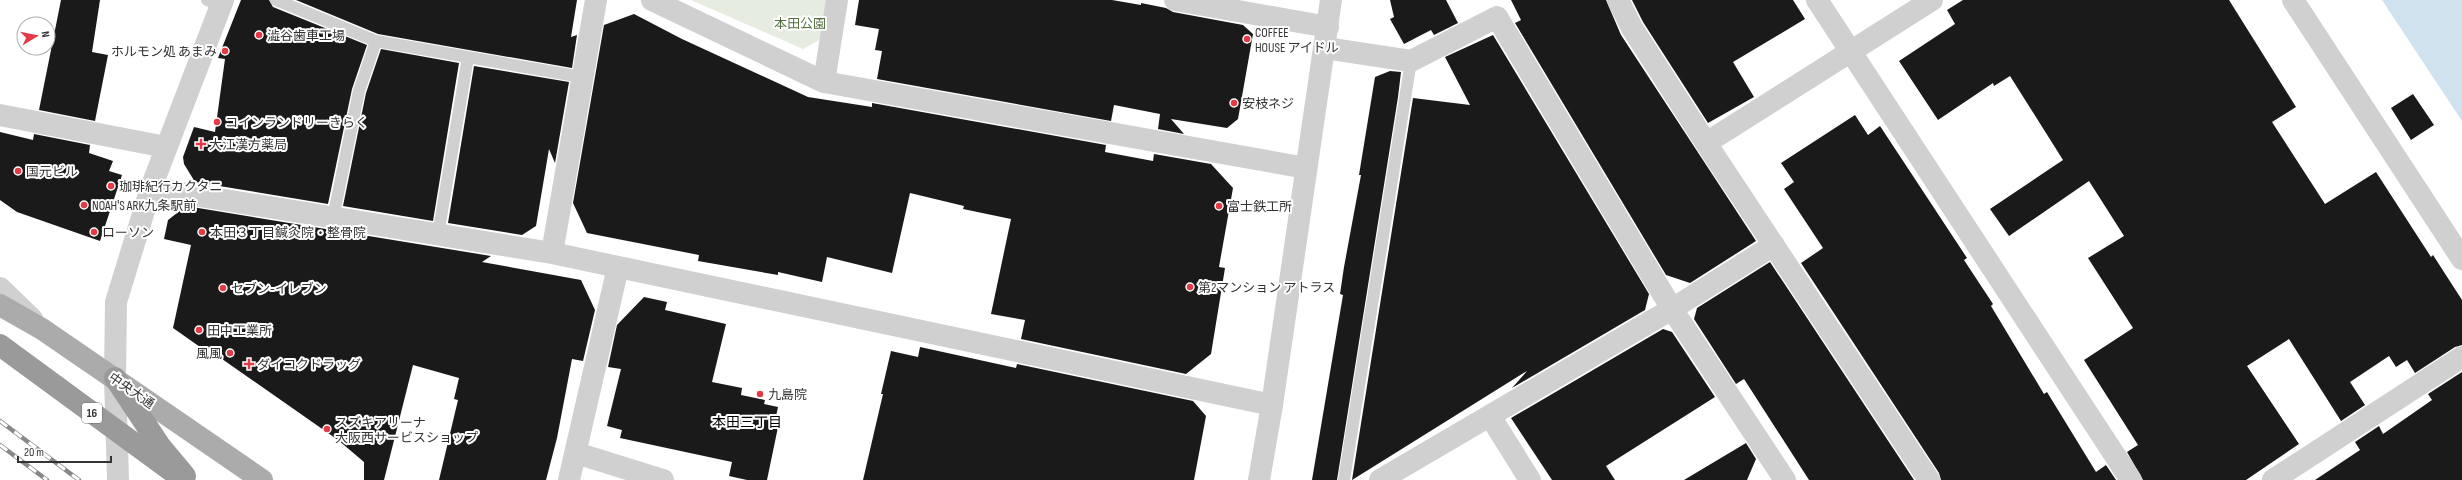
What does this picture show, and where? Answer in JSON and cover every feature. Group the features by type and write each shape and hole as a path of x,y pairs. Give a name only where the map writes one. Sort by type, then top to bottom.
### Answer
{"highway":[{"name":"16","path":"0,345 184,480"},
{"path":"114,378 160,446 189,480"}],"main road":[{"name":"中央大通","path":"0,305 42,329 262,480"}],"street":[{"path":"552,253 596,0"},
{"path":"652,0 824,82 1306,168"},
{"path":"824,82 837,0"},
{"path":"1175,0 1328,27"},
{"path":"1259,480 1272,405 1332,0"},
{"path":"1618,0 1632,28 1706,143 1929,480"},
{"path":"1817,0 2131,480"},
{"path":"1706,143 1932,0"},
{"path":"2293,0 2462,259"},
{"path":"118,480 114,378 116,302 152,188 217,2"},
{"path":"1325,48 1411,61 1497,17 1672,309 1785,480"},
{"path":"0,115 166,147"},
{"path":"152,188 552,253 1272,405"},
{"path":"1380,480 1672,309 1774,245"},
{"path":"569,480 618,268"},
{"path":"0,288 42,329"},
{"path":"2273,480 2462,357"},
{"path":"1490,416 1530,480"},
{"path":"576,453 663,480"}],"lane":[{"path":"276,0 376,41 582,77"},
{"path":"333,218 359,91 376,41"},
{"path":"438,235 468,57"},
{"path":"1344,480 1411,61"}],"green space":[{"name":"本田公園","path":"691,0 827,0 821,39 803,49"}],"water":[{"path":"2382,0 2462,0 2462,121"}],"building":[{"path":"61,0 100,0 92,52 108,55 95,121 39,110 50,56 56,56 56,25"},
{"path":"241,0 269,0 273,7 367,45 352,89 328,204 195,182 184,164 183,157 194,127 215,132 225,59 218,58"},
{"path":"296,0 577,0 571,37 577,35 572,68 378,34"},
{"path":"859,0 1112,0 1141,5 1141,3 1166,8 1173,12 1243,25 1253,34 1238,119 1227,128 1171,119 1184,134 1158,129 1160,114 1114,105 1111,121 877,79 882,51 875,50 879,29 855,25"},
{"path":"1390,0 1446,0 1458,23 1434,35 1431,30 1404,44 1390,19 1394,17"},
{"path":"1511,0 1606,0 1621,35 1756,241 1690,283 1666,275 1515,23 1521,20"},
{"path":"1632,0 1793,0 1805,19 1733,62 1754,97 1708,123 1643,22"},
{"path":"1963,0 2229,0 2296,107 2272,122 2325,204 2376,172 2431,257 2433,255 2462,300 2462,345 2455,347 2415,373 2407,360 2396,367 2389,356 2350,382 2365,405 2341,421 2289,339 2247,366 2299,444 2246,480 2143,480 2127,452 2138,445 2084,360 2133,328 2088,258 2124,236 2089,181 2009,236 1990,209 2063,160 2010,76 1994,86 1993,83 1938,120 1899,61 1955,24 1947,10"},
{"path":"634,14 682,39 808,97 872,107 872,103 1106,145 1105,152 1153,161 1154,154 1211,164 1233,188 1219,267 1225,268 1211,354 1186,374 1021,339 1025,320 991,314 1011,219 963,209 964,206 910,193 892,273 827,257 822,282 778,272 778,275 698,261 699,255 587,233 573,203 604,25"},
{"path":"1493,35 1649,294 1645,310 1512,388 1527,371 1352,480 1413,98 1470,105 1445,57"},
{"path":"381,49 459,63 433,221 343,206 366,93"},
{"path":"474,66 569,82 555,163 549,149 536,226 522,235 448,223"},
{"path":"1390,71 1401,72 1398,97 1337,480 1312,480 1343,295 1340,294 1361,175 1359,175 1375,77"},
{"path":"2413,94 2434,125 2411,140 2391,108"},
{"path":"1855,115 1868,135 1880,126 1967,258 1964,260 1993,304 1991,306 2044,394 2047,392 2096,472 2106,465 2116,480 1941,480 1939,473 1801,263 1823,248 1784,189 1794,182 1781,163"},
{"path":"0,132 33,140 34,134 90,145 89,153 113,161 109,171 122,175 100,241 17,212 0,200"},
{"path":"186,206 491,256 482,262 581,280 595,310 583,361 572,359 557,438 546,480 439,480 458,400 454,399 459,378 413,365 384,480 364,480 364,462 338,440 212,352 210,354 173,328 191,245 164,239 168,220"},
{"path":"1770,262 1914,480 1809,480 1744,379 1736,384 1694,319 1697,308"},
{"path":"644,297 667,302 665,310 726,324 712,382 742,388 741,395 765,400 764,404 778,407 774,426 778,427 767,480 747,480 729,476 732,462 620,438 622,430 607,426 621,369 608,367 617,325"},
{"path":"1663,329 1672,332 1715,397 1606,466 1615,480 1552,480 1511,418"},
{"path":"920,347 1016,368 1017,364 1193,401 1206,416 1194,480 863,480 883,394 881,394 891,351 918,357"},
{"path":"2462,372 2462,480 2315,480 2360,450 2355,442 2379,426 2383,434 2432,400 2428,394"},
{"path":"1746,443 1756,459 1747,480 1684,480"}],"railway":[{"path":"0,421 79,480"},
{"path":"0,445 47,480"}],"place":[{"name":"澁谷歯車工場","path":"259,35"},
{"name":"COFFEE HOUSE アイドル","path":"1247,39"},
{"name":"ホルモン処 あまみ","path":"225,51"},
{"name":"安枝ネジ","path":"1234,103"},
{"name":"コインランドリーきらく","path":"217,122"},
{"name":"大江漢方薬局","path":"201,144"},
{"name":"国元ビル","path":"18,171"},
{"name":"珈琲紀行カクタニ","path":"111,186"},
{"name":"NOAH'S ARK九条駅前","path":"84,205"},
{"name":"富士鉄工所","path":"1219,206"},
{"name":"ローソン","path":"94,232"},
{"name":"本田３丁目鍼灸院・整骨院","path":"202,232"},
{"name":"第2マンション アトラス","path":"1190,287"},
{"name":"セブン-イレブン","path":"223,288"},
{"name":"田中工業所","path":"199,330"},
{"name":"風風","path":"230,353"},
{"name":"ダイコクドラッグ","path":"249,364"},
{"name":"九島院","path":"760,394"},
{"name":"スズキアリーナ 大阪西サービスショップ","path":"327,429"}],"district":[{"name":"本田三丁目","path":"747,422"}]}
